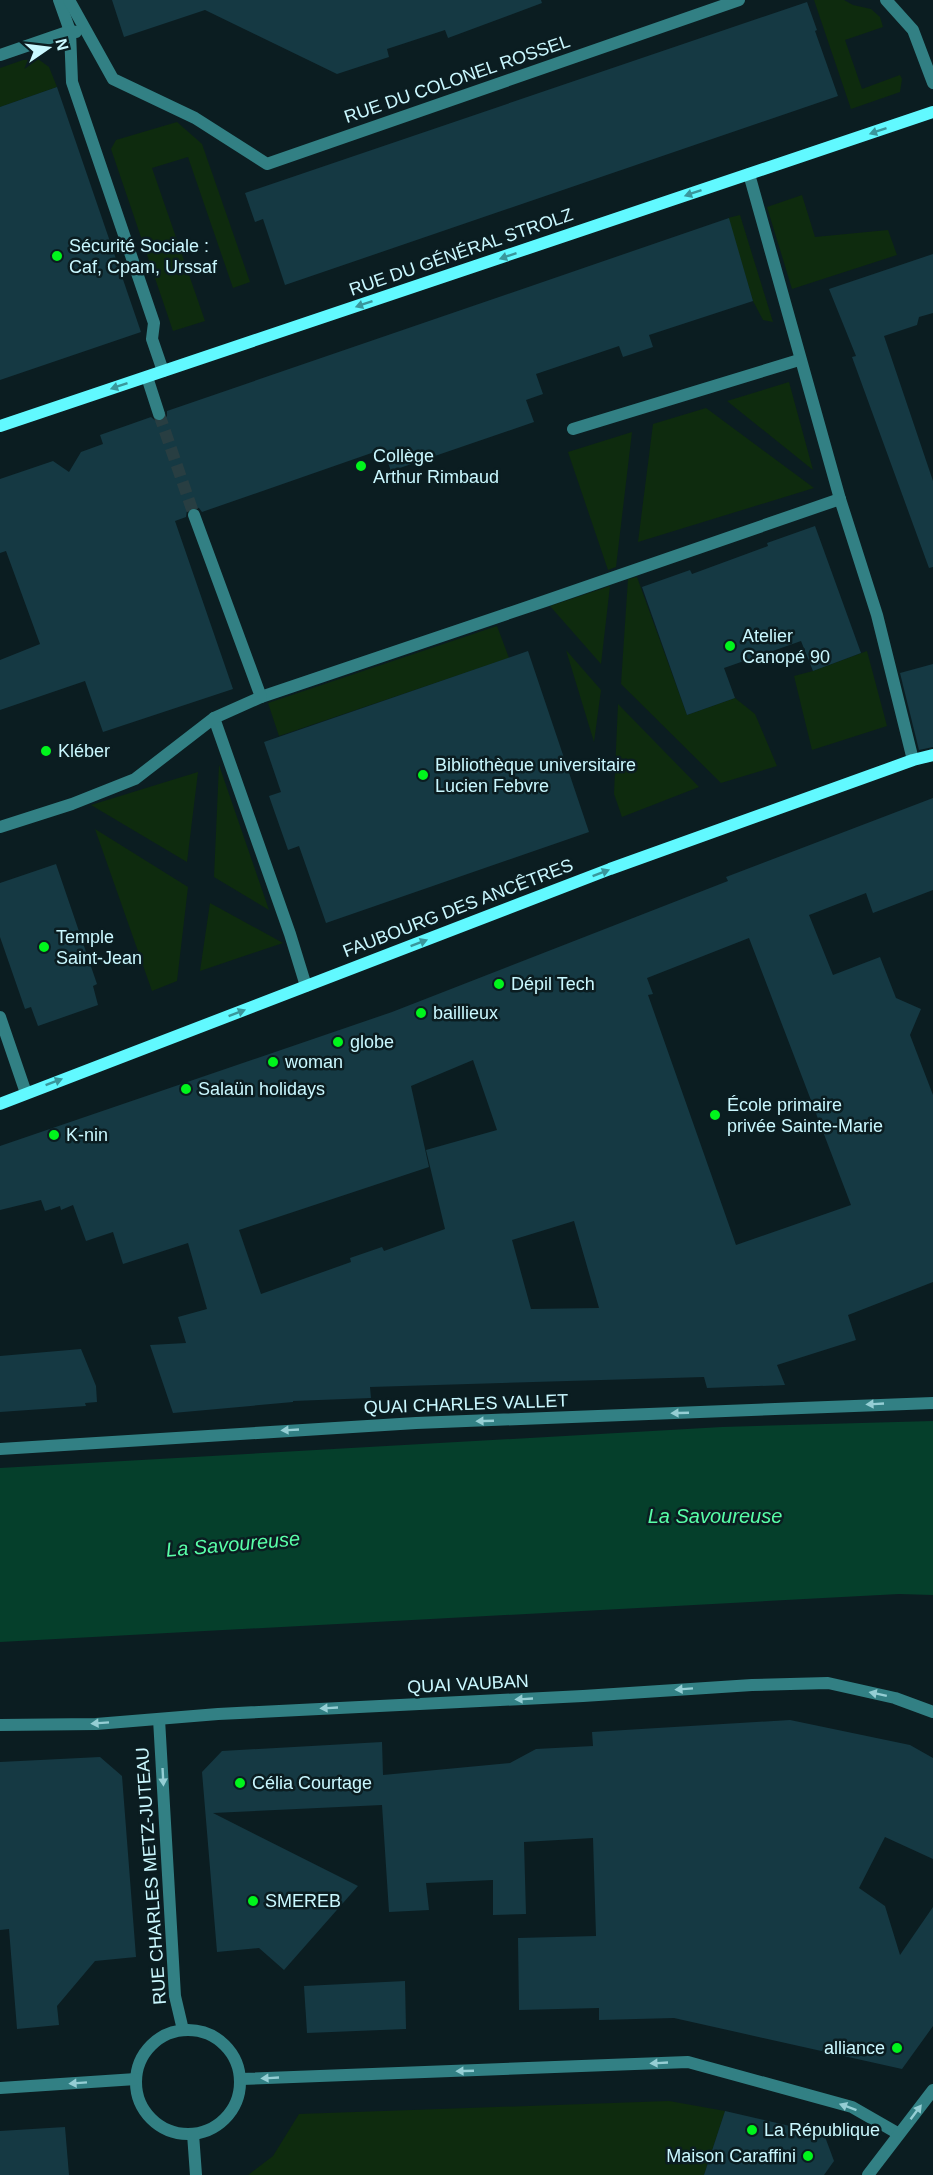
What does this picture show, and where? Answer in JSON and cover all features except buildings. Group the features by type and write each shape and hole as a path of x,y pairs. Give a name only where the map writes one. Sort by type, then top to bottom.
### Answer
{"main road":[{"name":"RUE DU GÉNÉRAL STROLZ","path":"0,426 933,112"},
{"name":"FAUBOURG DES ANCÊTRES","path":"0,1104 610,869 913,760 933,755"}],"street":[{"path":"59,0 70,31 72,82 154,323 152,339 163,371"},
{"path":"69,0 88,34"},
{"name":"RUE DU COLONEL ROSSEL","path":"88,34 113,79 195,118 267,164 739,0"},
{"path":"886,0 912,30 933,83"},
{"path":"0,55 70,31 88,34"},
{"path":"749,174 840,499 877,615 913,760"},
{"path":"573,429 800,360"},
{"path":"147,376 159,414"},
{"path":"0,827 72,804 135,779 214,718 261,697 840,499"},
{"path":"194,514 261,697"},
{"path":"214,718 306,986"},
{"path":"0,1017 26,1093"},
{"name":"QUAI CHARLES VALLET","path":"0,1449 416,1423 933,1403"},
{"name":"QUAI VAUBAN","path":"0,1725 96,1724 752,1685 828,1683 895,1698 933,1712"},
{"name":"RUE CHARLES METZ-JUTEAU","path":"159,1719 175,1996 183,2030"},
{"path":"183,2030 199,2031 216,2037 228,2048 237,2063 241,2079 239,2096 232,2110 222,2122 208,2131 193,2134 175,2133 158,2125 146,2113 138,2097 136,2079 139,2065 150,2046 168,2034 183,2030"},
{"path":"241,2079 688,2062 852,2107 899,2134"},
{"path":"0,2088 136,2079"},
{"path":"868,2175 933,2090"},
{"path":"193,2134 196,2175"}],"shaded area":[{"path":"814,0 844,0 853,5 871,9 880,17 883,27 845,40 862,89 900,75 902,79 900,92 851,109"},
{"path":"38,59 49,67 57,87 0,107 0,68 23,60"},
{"path":"177,122 202,144 250,282 233,288 188,157 152,168 205,321 173,331 111,149 116,140"},
{"path":"802,195 815,237 888,230 897,255 792,289 767,207"},
{"path":"740,215 773,322 763,320 753,301 728,218"},
{"path":"789,382 813,470 727,401"},
{"path":"706,408 814,488 638,542 653,424"},
{"path":"632,432 616,567 608,570 568,452"},
{"path":"637,577 687,715 735,698 755,714 777,766 721,783 621,684 628,579"},
{"path":"610,586 601,664 550,606"},
{"path":"497,626 509,658 279,736 268,703"},
{"path":"566,650 601,690 594,742"},
{"path":"867,651 887,726 812,750 794,676"},
{"path":"618,704 699,787 622,817 614,794"},
{"path":"219,765 269,910 214,877"},
{"path":"198,772 187,862 91,805"},
{"path":"95,829 188,887 177,981 152,991"},
{"path":"210,903 283,943 200,971"},
{"path":"669,2101 725,2111 704,2175 248,2175 273,2156 299,2114"}],"water":[{"name":"La Savoureuse","path":"933,1421 933,1595 899,1594 0,1642 0,1468 722,1427"}],"tunnel":[{"path":"159,414 194,515"}],"place":[{"name":"Sécurité Sociale : Caf, Cpam, Urssaf","path":"57,256"},
{"name":"Collège Arthur Rimbaud","path":"361,466"},
{"name":"Atelier Canopé 90","path":"730,646"},
{"name":"Kléber","path":"46,751"},
{"name":"Bibliothèque universitaire Lucien Febvre","path":"423,775"},
{"name":"Temple Saint-Jean","path":"44,947"},
{"name":"Dépil Tech","path":"499,984"},
{"name":"baillieux","path":"421,1013"},
{"name":"globe","path":"338,1042"},
{"name":"woman","path":"273,1062"},
{"name":"Salaün holidays","path":"186,1089"},
{"name":"École primaire privée Sainte-Marie","path":"715,1115"},
{"name":"K-nin","path":"54,1135"},
{"name":"Célia Courtage","path":"240,1783"},
{"name":"SMEREB","path":"253,1901"},
{"name":"alliance","path":"897,2048"},
{"name":"La République","path":"752,2130"},
{"name":"Maison Caraffini","path":"808,2156"}]}
